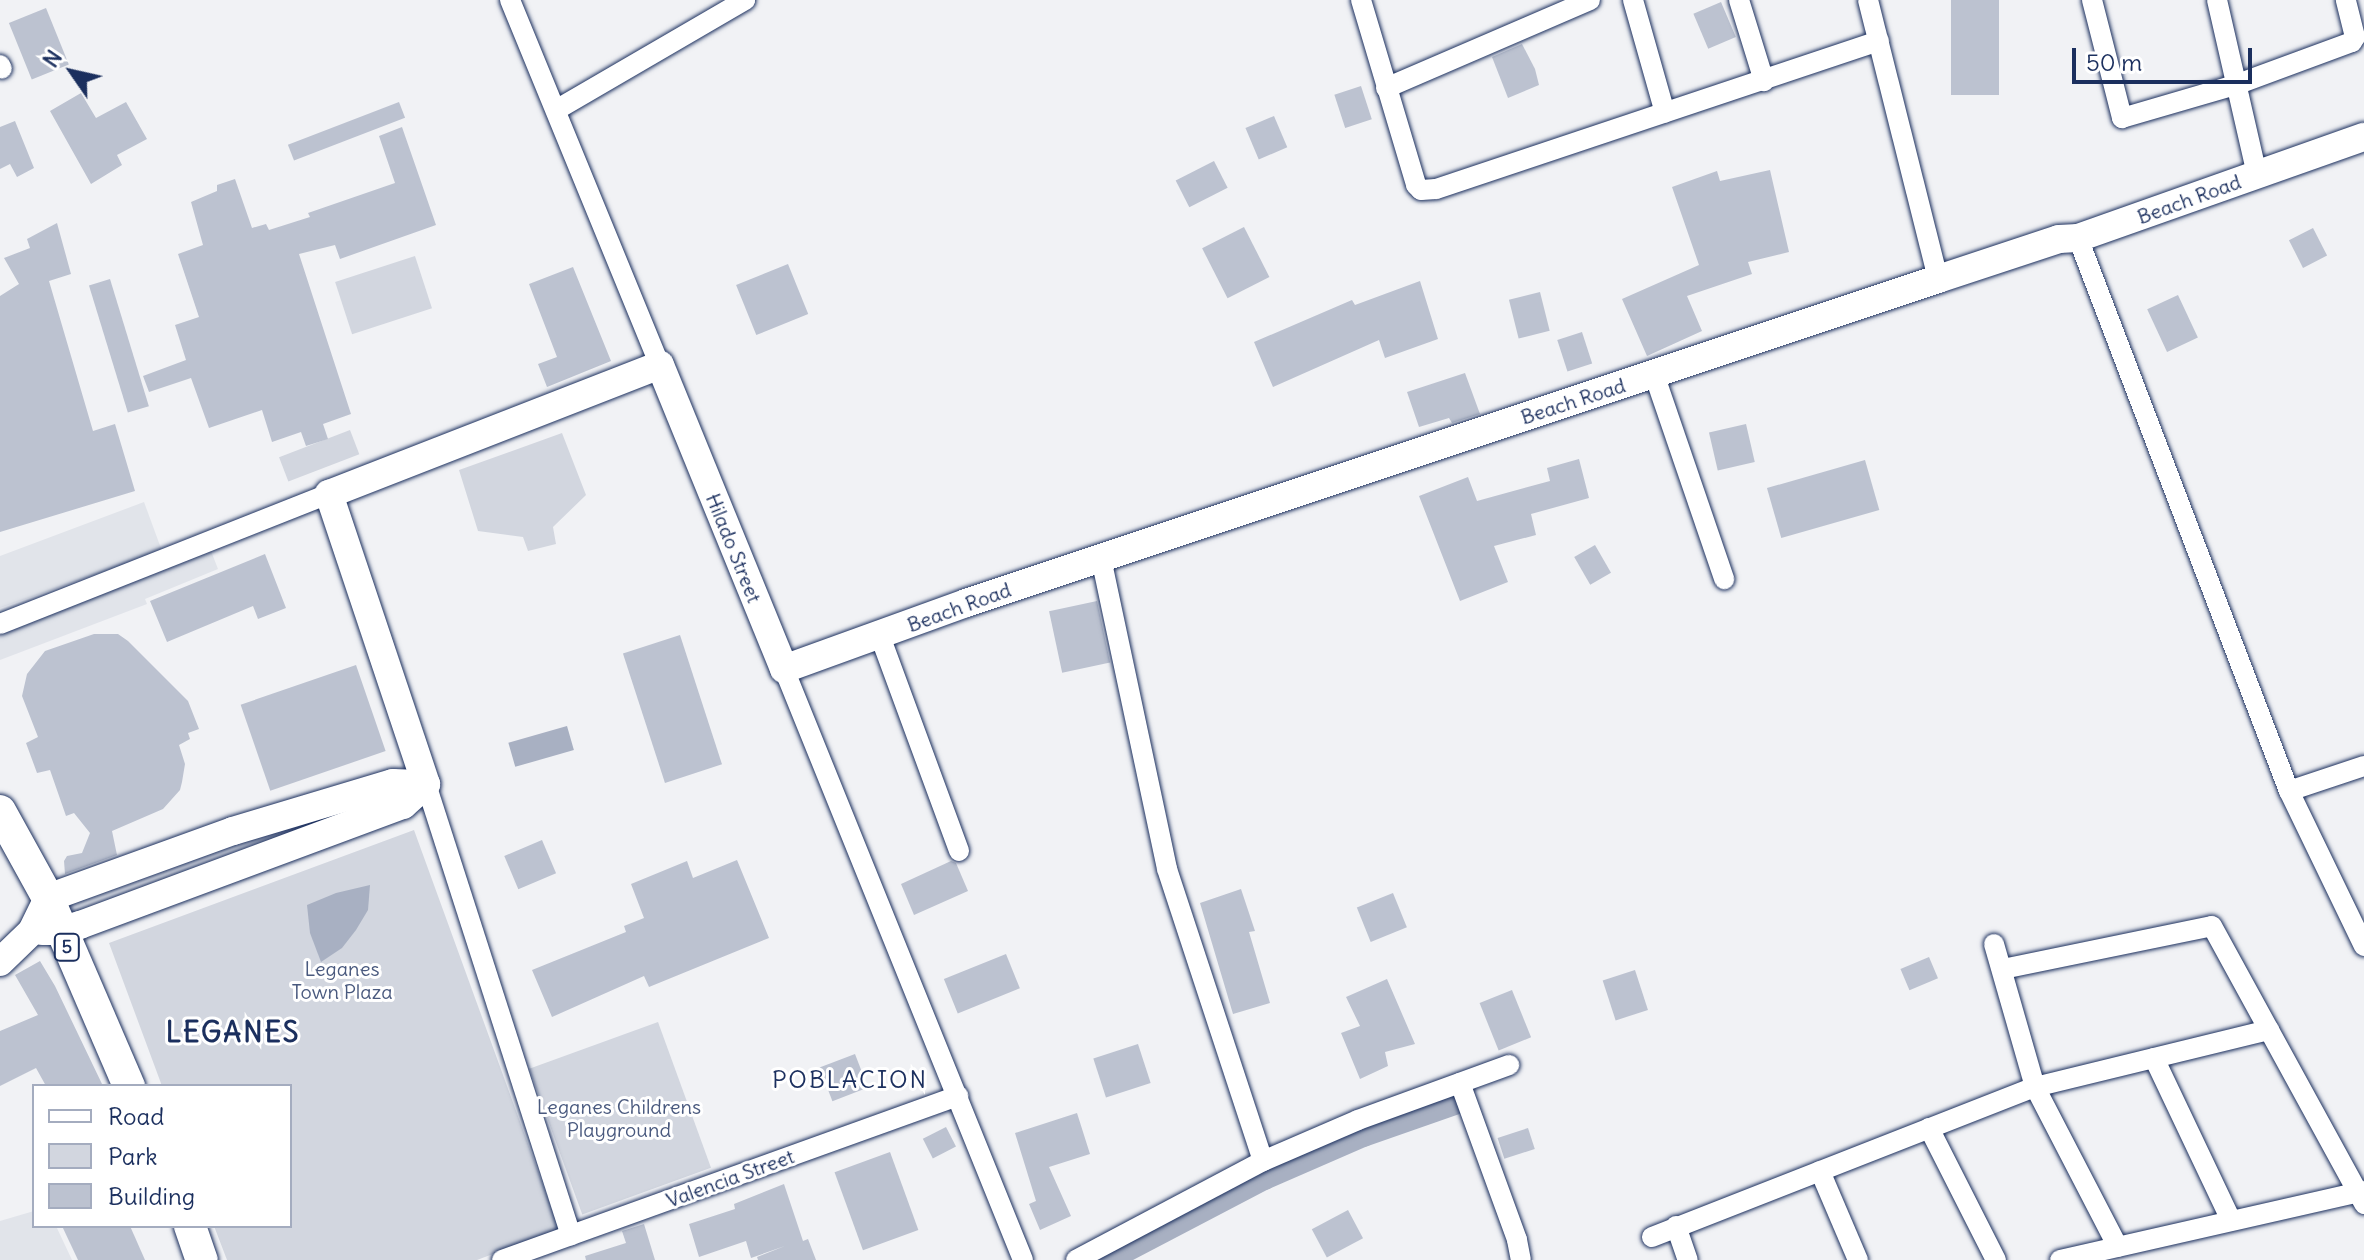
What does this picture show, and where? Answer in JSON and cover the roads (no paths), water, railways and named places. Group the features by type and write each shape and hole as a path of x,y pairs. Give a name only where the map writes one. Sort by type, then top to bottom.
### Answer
{"main road":[{"name":"Beach Road","path":"784,669 1101,558 1938,279 2059,239 2078,238 2364,137"},
{"path":"426,784 329,494 660,365"},
{"name":"Hilado Street","path":"660,365 784,669"},
{"path":"48,898 233,831 393,783 426,784"},
{"path":"0,962 46,931 403,805 426,784"},
{"name":"5","path":"0,811 48,898 46,931 128,1084"},
{"path":"191,1228 202,1260"}],"street":[{"name":"Hilado Street","path":"510,0 660,365"},
{"path":"556,110 745,0"},
{"path":"1361,0 1416,185 1421,190 1436,189 1879,41"},
{"path":"1386,88 1590,0"},
{"path":"1633,0 1665,113"},
{"path":"1739,0 1764,81"},
{"path":"1868,0 1938,279"},
{"path":"2092,0 2122,118 2238,84 2352,42 2355,37 2346,0"},
{"path":"2217,0 2257,174"},
{"path":"2078,238 2289,791 2364,946"},
{"path":"1654,374 1724,579"},
{"path":"0,624 329,494"},
{"path":"1101,558 1167,869 1263,1161"},
{"path":"880,636 959,851"},
{"name":"Hilado Street","path":"784,669 1023,1260"},
{"path":"2289,791 2364,766"},
{"path":"426,784 571,1235"},
{"path":"2003,969 2212,926 2362,1196 2231,1220 2060,1260"},
{"path":"1994,944 2035,1087 2118,1247"},
{"path":"1652,1237 2035,1087 2269,1030"},
{"path":"2154,1058 2231,1220"},
{"path":"1076,1260 1263,1161 1509,1065"},
{"path":"1460,1083 1517,1240 1521,1260"},
{"name":"Valencia Street","path":"502,1260 958,1096"},
{"path":"1929,1128 1996,1260"},
{"path":"1820,1171 1858,1260"},
{"path":"1676,1226 1688,1260"}],"water":[{"path":"567,726 574,750 515,767 508,743"},
{"path":"370,885 368,910 356,930 342,948 321,962 310,933 307,905 336,893"}],"waterway":[{"path":"1105,1260 1264,1177 1363,1134 1457,1101"}],"district":[{"name":"LEGANES","path":"233,1032"},
{"name":"POBLACION","path":"850,1080"}],"park label":[{"name":"Leganes Town Plaza","path":"342,980"},
{"name":"Leganes Childrens Playground","path":"619,1118"}]}
